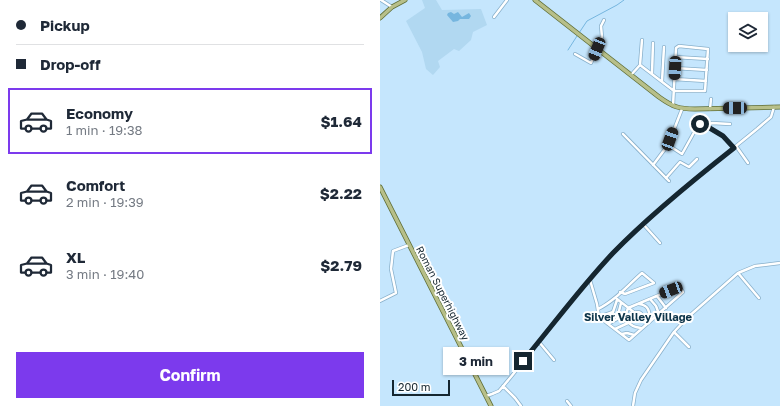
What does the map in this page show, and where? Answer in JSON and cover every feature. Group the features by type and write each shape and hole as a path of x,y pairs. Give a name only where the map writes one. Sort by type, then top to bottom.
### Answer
{"main road":[{"path":"380,18 392,7 404,0"},
{"path":"535,0 578,35 673,106 682,109 780,107"},
{"name":"Roman Superhighway","path":"380,187 491,406"}],"street":[{"path":"381,0 392,7"},
{"path":"494,16 507,0"},
{"path":"574,54 591,63 596,48 602,37 601,26 604,20"},
{"path":"631,75 640,65 642,40"},
{"path":"652,74 653,43"},
{"path":"662,82 664,47"},
{"path":"640,65 674,91 705,91 708,48 676,47 675,57 675,68 674,79 674,91 673,106"},
{"path":"675,57 708,59"},
{"path":"675,68 707,70"},
{"path":"674,79 706,81"},
{"path":"710,99 710,109"},
{"path":"486,396 495,393 503,386 612,254 667,202 767,120 772,114 774,107"},
{"path":"653,165 668,145 682,109"},
{"path":"668,145 682,154 701,123 723,136 735,147 748,163"},
{"path":"707,126 712,123 730,124"},
{"path":"623,134 669,181"},
{"path":"666,178 680,162 688,167 697,159"},
{"path":"643,224 660,243"},
{"path":"380,301 396,293 391,269 393,251 409,245"},
{"path":"633,406 641,380 674,332 704,302 738,273 755,266 780,263"},
{"path":"599,317 615,310 616,299 620,292 642,273 654,283 625,294 620,292"},
{"path":"738,273 758,298"},
{"path":"590,279 599,317 629,340 682,292 677,285 671,290 628,308"},
{"path":"657,296 666,308"},
{"path":"598,309 616,299"},
{"path":"616,299 635,313"},
{"path":"650,299 656,306 659,314"},
{"path":"608,324 617,319 622,303"},
{"path":"637,304 642,304 648,308 650,311 649,321"},
{"path":"628,308 626,316 628,323 641,328"},
{"path":"615,329 628,323"},
{"path":"674,332 689,347"},
{"path":"622,334 627,333 634,335"},
{"path":"539,342 554,360"},
{"path":"503,386 521,406"},
{"path":"567,400 572,406"}],"shaded area":[{"path":"422,0 436,0 442,10 481,9 487,25 473,32 471,40 459,51 454,49 438,61 440,67 433,75 426,69 422,52 406,21 425,8"},
{"path":"451,12 454,14 458,12 462,17 469,13 471,16 469,19 460,19 453,22 447,15"}],"waterway":[{"path":"579,33 587,21 624,0"},
{"path":"568,50 577,36"}],"district":[{"name":"Silver Valley Village","path":"638,316"}],"route":[{"path":"523,361 612,254 667,202 734,148 723,136 703,124 700,124"}]}
